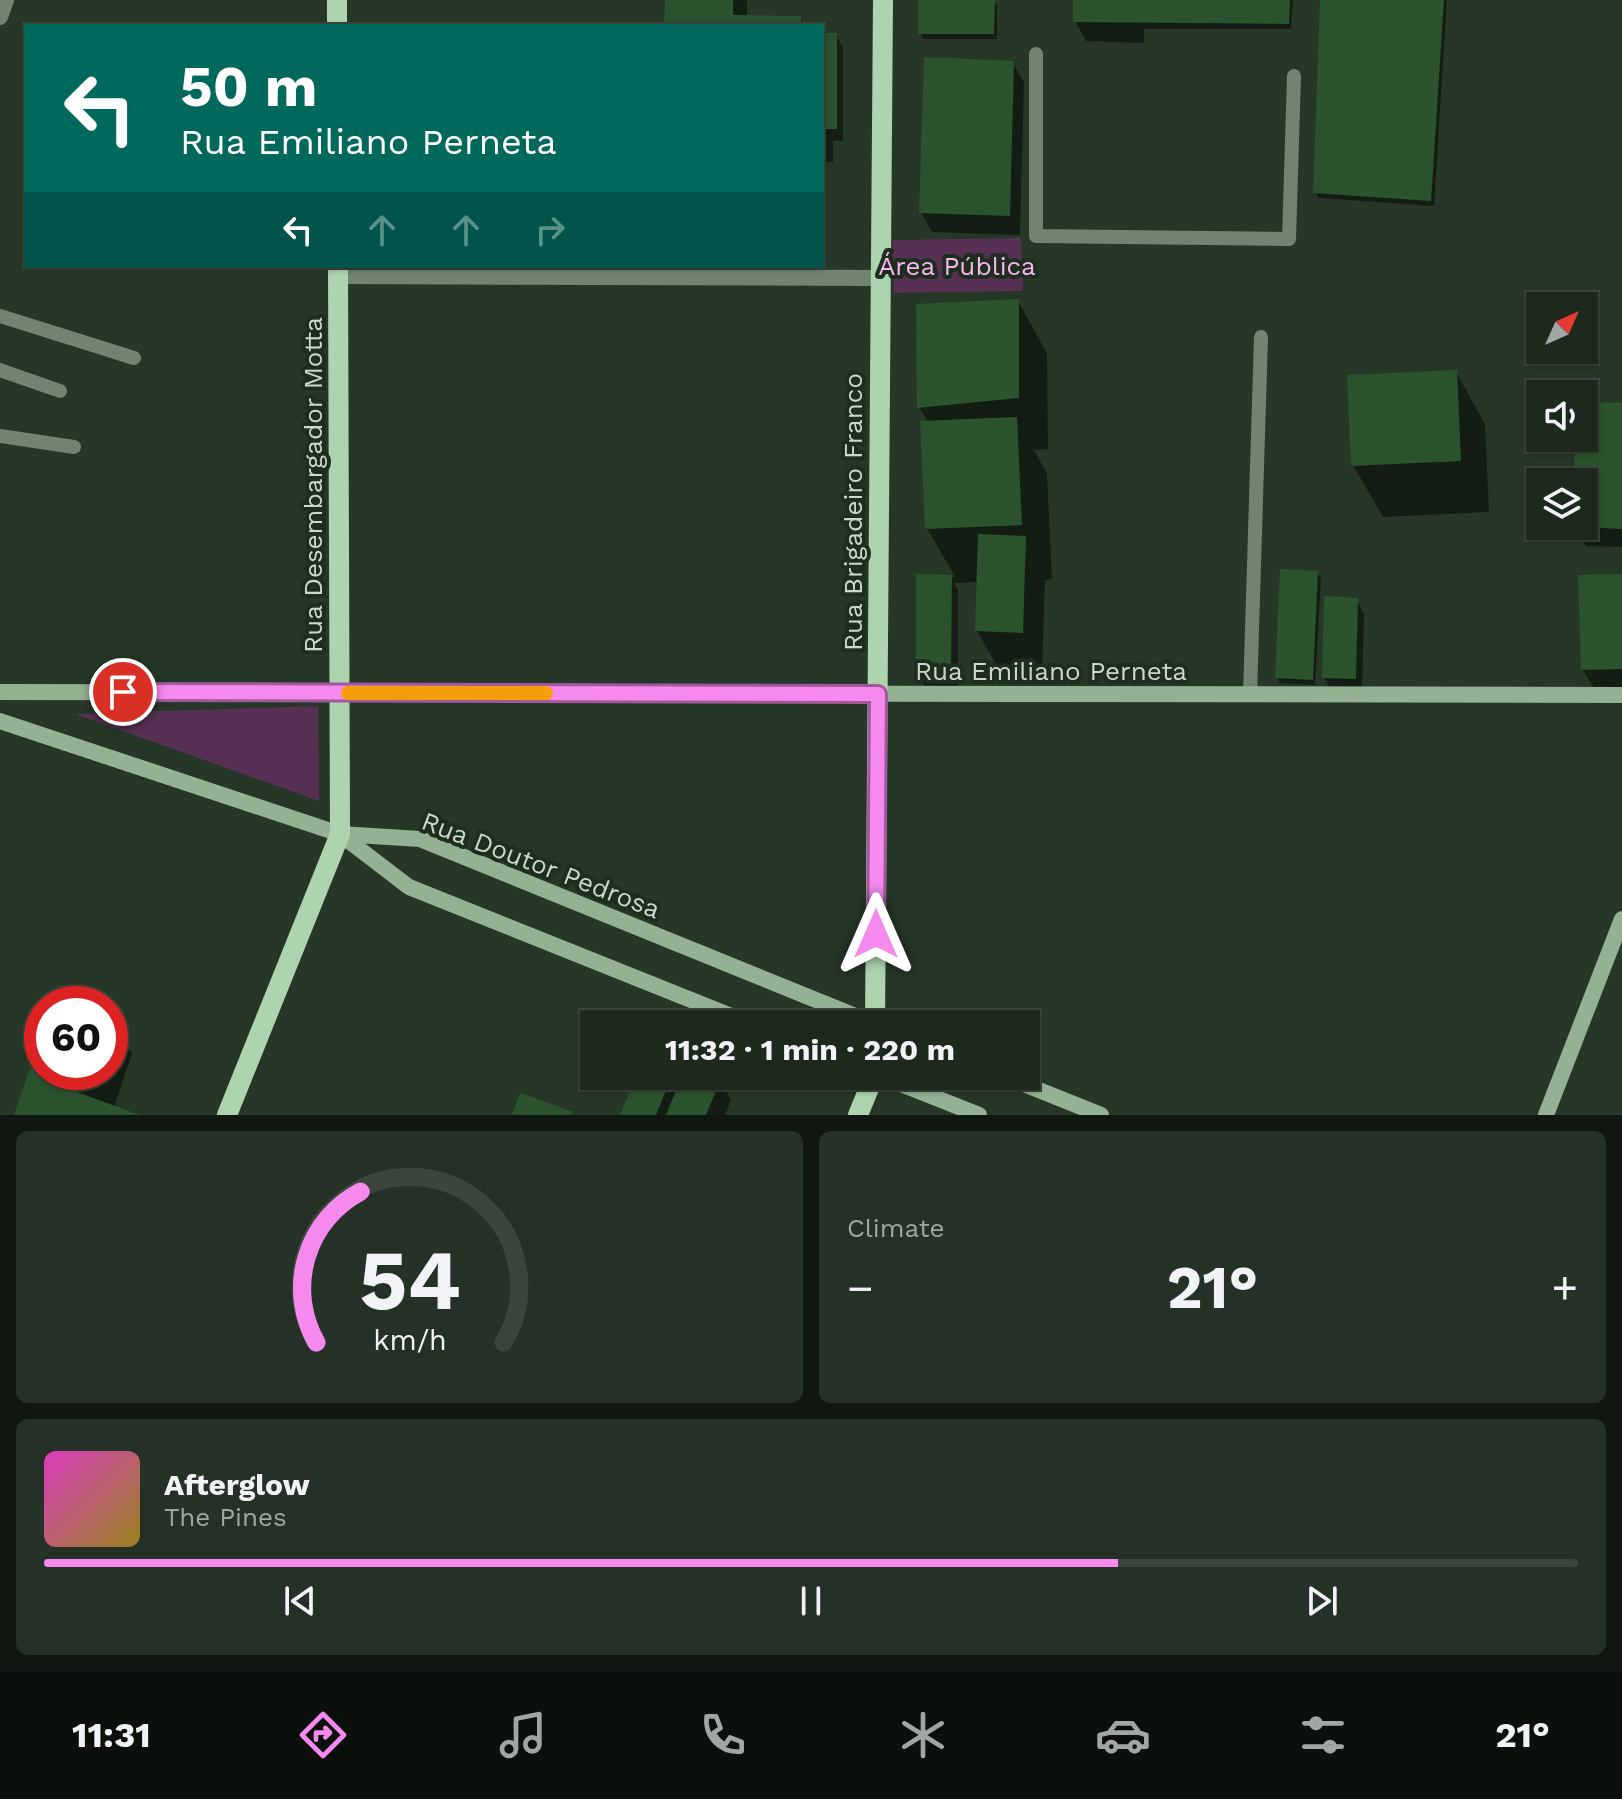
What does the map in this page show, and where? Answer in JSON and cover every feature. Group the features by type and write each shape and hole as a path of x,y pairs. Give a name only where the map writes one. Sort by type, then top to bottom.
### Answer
{"main road":[{"path":"337,0 337,24"},
{"name":"Rua Brigadeiro Franco","path":"875,1010 883,0"},
{"name":"Rua Desembargador Motta","path":"227,1115 340,834 338,271"},
{"name":"Rua Emiliano Perneta","path":"0,692 1622,695"},
{"path":"0,721 340,834 409,887 716,1010"},
{"name":"Rua Doutor Pedrosa","path":"340,834 420,839 841,1010"},
{"path":"1546,1115 1622,919"},
{"path":"858,1115 868,1090"},
{"path":"916,1090 979,1115"},
{"path":"1039,1090 1101,1115"}],"street":[{"path":"0,17 6,0"},
{"path":"338,271 880,278"}],"lane":[{"path":"1036,54 1036,236 1289,239 1294,76"},
{"path":"0,316 134,358"},
{"path":"1250,695 1261,337"},
{"path":"0,370 60,391"},
{"path":"0,436 74,447"}],"green space":[{"name":"Área Pública","path":"1021,238 1023,291 894,293 892,240"},
{"path":"318,706 319,801 75,714"}],"building":[{"path":"665,0 733,0 733,15 801,16 801,24 664,24"},
{"path":"918,0 995,0 994,34 918,34"},
{"path":"1073,0 1290,0 1289,24 1073,22"},
{"path":"1320,0 1444,0 1431,201 1313,193"},
{"path":"824,33 837,33 837,129 824,129"},
{"path":"924,57 1014,61 1010,216 919,213"},
{"path":"1019,299 1019,398 917,408 916,304"},
{"path":"1457,370 1461,461 1351,466 1347,375"},
{"path":"1598,402 1622,403 1622,529 1598,528 1598,468 1574,468 1575,452 1598,452"},
{"path":"1017,417 1022,525 925,529 920,421"},
{"path":"978,534 1026,536 1023,633 975,631"},
{"path":"1280,569 1318,571 1313,680 1275,678"},
{"path":"916,574 952,575 951,675 916,674"},
{"path":"1622,574 1622,669 1581,670 1578,575"},
{"path":"1324,596 1358,598 1356,679 1322,678"},
{"path":"24,1085 24,1090 74,1090 140,1115 14,1115"},
{"path":"630,1090 666,1090 656,1115 620,1115"},
{"path":"676,1090 716,1090 706,1115 666,1115"},
{"path":"520,1093 573,1112 572,1115 512,1115"}],"slow traffic":[{"path":"348,693 546,693"}],"route":[{"path":"123,692 878,694 876,934"}]}
